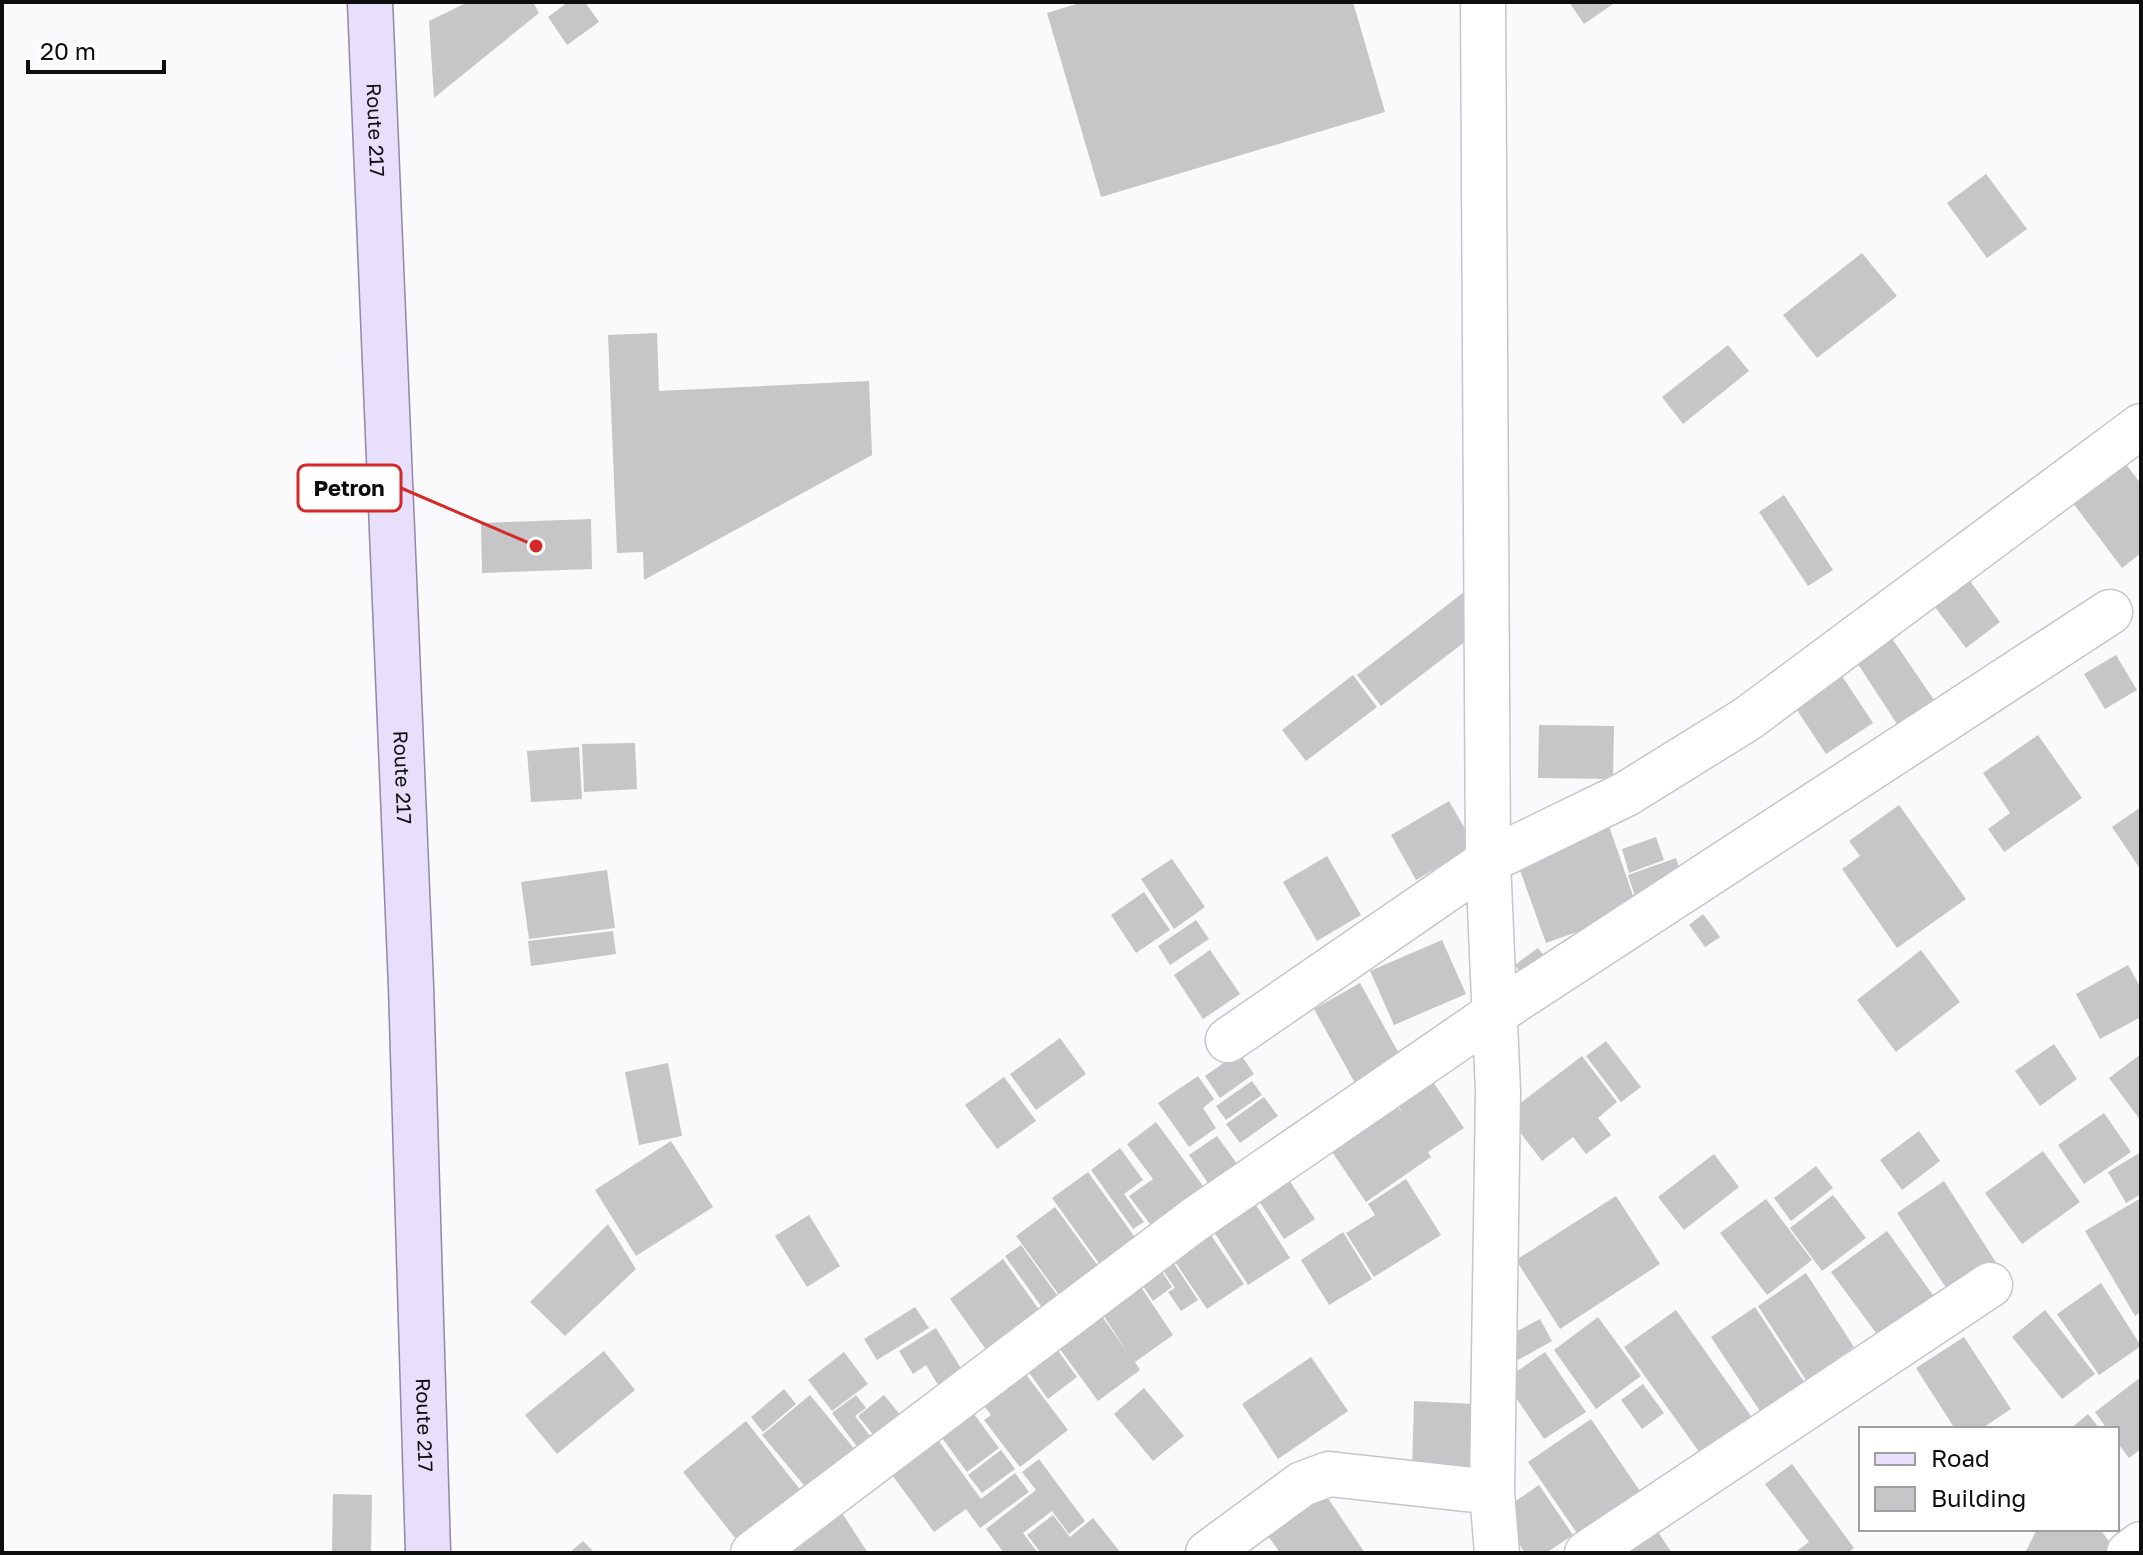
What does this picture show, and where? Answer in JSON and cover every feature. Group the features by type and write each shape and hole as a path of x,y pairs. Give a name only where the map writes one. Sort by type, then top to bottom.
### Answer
{"main road":[{"name":"Route 217","path":"370,2 411,986 428,1553"}],"street":[{"path":"1483,2 1488,861 1498,1091 1492,1492 1497,1553"},
{"path":"1228,1040 1488,861 1626,794 1747,719 2141,426"},
{"path":"753,1553 1194,1220 1494,1014 2110,612"},
{"path":"1587,1553 1990,1285"},
{"path":"1208,1553 1302,1484 1329,1474 1492,1492"},
{"path":"2129,1553 2141,1544"}],"building":[{"path":"468,2 533,2 539,13 434,98 429,21"},
{"path":"568,2 585,2 599,22 567,45 548,17"},
{"path":"1083,2 1353,2 1385,112 1101,197 1047,13"},
{"path":"1569,2 1616,2 1584,24"},
{"path":"1986,174 2027,229 1987,258 1947,203"},
{"path":"1862,253 1897,296 1817,358 1783,315"},
{"path":"657,333 659,391 869,381 872,455 644,580 643,552 617,553 608,335"},
{"path":"1728,345 1749,371 1683,424 1662,397"},
{"path":"2119,455 2141,484 2141,553 2122,568 2067,495"},
{"path":"1784,495 1833,570 1808,586 1759,512"},
{"path":"591,519 592,569 482,573 481,523"},
{"path":"1970,581 2000,622 1966,648 1935,607"},
{"path":"1473,585 1479,631 1381,706 1357,675"},
{"path":"1887,631 1934,700 1897,724 1852,655"},
{"path":"2116,655 2137,690 2105,709 2084,674"},
{"path":"1353,675 1377,707 1306,761 1282,730"},
{"path":"1842,676 1873,723 1826,754 1795,707"},
{"path":"1539,725 1614,726 1613,779 1538,778"},
{"path":"2038,735 2082,798 2004,852 1988,829 2010,813 1983,773"},
{"path":"635,743 637,789 584,792 582,744"},
{"path":"579,747 582,799 531,802 527,751"},
{"path":"1449,801 1475,846 1416,880 1391,835"},
{"path":"1899,805 1966,899 1897,948 1842,869 1860,856 1849,841"},
{"path":"2141,807 2141,870 2112,827"},
{"path":"1609,826 1638,910 1546,943 1516,859"},
{"path":"1656,837 1664,860 1629,873 1622,849"},
{"path":"1327,856 1361,915 1317,941 1283,882"},
{"path":"1676,858 1683,879 1639,908 1628,875"},
{"path":"1172,859 1205,907 1174,929 1141,879"},
{"path":"607,870 615,928 529,939 521,882"},
{"path":"1144,892 1170,930 1136,953 1111,915"},
{"path":"1703,914 1720,937 1705,947 1689,925"},
{"path":"1196,920 1209,939 1170,965 1158,946"},
{"path":"613,931 616,954 531,966 528,941"},
{"path":"1442,940 1466,994 1394,1025 1370,971"},
{"path":"1538,948 1550,964 1526,981 1515,965"},
{"path":"1210,950 1240,994 1203,1019 1174,975"},
{"path":"1921,950 1960,1002 1896,1052 1857,1000"},
{"path":"2128,965 2141,988 2141,1017 2100,1039 2076,994"},
{"path":"1360,983 1402,1059 1356,1085 1314,1009"},
{"path":"1060,1038 1086,1074 1036,1110 1010,1074"},
{"path":"1606,1041 1641,1087 1621,1102 1586,1056"},
{"path":"2054,1044 2077,1079 2040,1106 2015,1071"},
{"path":"1239,1052 1254,1074 1220,1098 1205,1076"},
{"path":"2141,1054 2141,1121 2109,1078"},
{"path":"1582,1056 1617,1102 1598,1118 1611,1135 1586,1154 1573,1137 1542,1161 1506,1114"},
{"path":"668,1063 682,1136 639,1145 625,1072"},
{"path":"1427,1073 1464,1128 1428,1152 1431,1157 1366,1202 1324,1140 1391,1098 1403,1114 1392,1096"},
{"path":"1198,1076 1214,1099 1203,1108 1216,1128 1189,1147 1158,1103"},
{"path":"1004,1077 1036,1121 997,1149 965,1105"},
{"path":"1252,1081 1262,1095 1226,1120 1216,1106"},
{"path":"1264,1097 1278,1116 1240,1143 1226,1124"},
{"path":"2104,1113 2131,1152 2084,1184 2058,1145"},
{"path":"1156,1122 1206,1190 1153,1228 1129,1196 1153,1179 1127,1144"},
{"path":"1919,1131 1940,1161 1902,1190 1880,1160"},
{"path":"1217,1136 1243,1172 1214,1192 1189,1155"},
{"path":"671,1141 713,1207 636,1256 595,1190"},
{"path":"1120,1148 1143,1180 1124,1194 1144,1222 1133,1229 1091,1170"},
{"path":"2043,1151 2080,1202 2022,1244 1985,1193"},
{"path":"2141,1152 2141,1194 2126,1203 2108,1172"},
{"path":"1714,1154 1739,1187 1684,1230 1658,1197"},
{"path":"1816,1166 1833,1188 1791,1221 1774,1198"},
{"path":"1088,1172 1142,1247 1106,1273 1052,1198"},
{"path":"1287,1177 1315,1219 1284,1239 1257,1198"},
{"path":"1406,1179 1441,1235 1374,1277 1346,1233 1375,1215 1368,1204"},
{"path":"1944,1181 1999,1267 1952,1297 1897,1213"},
{"path":"1833,1195 1866,1238 1822,1271 1790,1228"},
{"path":"1616,1196 1660,1264 1560,1329 1516,1260"},
{"path":"1251,1197 1290,1258 1248,1285 1209,1224"},
{"path":"2141,1198 2141,1312 2135,1316 2085,1231"},
{"path":"1766,1199 1812,1260 1767,1295 1720,1233"},
{"path":"1055,1207 1104,1274 1065,1303 1016,1236"},
{"path":"809,1215 840,1266 807,1287 775,1236"},
{"path":"608,1224 636,1269 565,1336 530,1302"},
{"path":"1204,1225 1244,1284 1207,1309 1167,1250"},
{"path":"1887,1231 1943,1309 1888,1349 1831,1272"},
{"path":"1343,1232 1372,1279 1329,1305 1301,1260"},
{"path":"1021,1245 1062,1302 1046,1313 1005,1256"},
{"path":"1153,1258 1172,1287 1153,1301 1133,1271"},
{"path":"1003,1259 1045,1318 992,1358 950,1299"},
{"path":"1173,1262 1198,1300 1181,1311 1168,1292 1175,1288 1162,1269"},
{"path":"1806,1273 1854,1347 1806,1380 1758,1306"},
{"path":"1135,1278 1173,1335 1135,1362 1140,1370 1098,1401 1051,1337 1094,1305 1128,1353 1096,1304"},
{"path":"2101,1283 2141,1346 2099,1375 2057,1314"},
{"path":"915,1307 929,1328 877,1360 864,1339"},
{"path":"1755,1307 1804,1382 1760,1411 1711,1337"},
{"path":"1676,1310 1761,1430 1710,1467 1624,1347"},
{"path":"2045,1310 2095,1374 2062,1399 2012,1337"},
{"path":"1598,1317 1641,1376 1596,1409 1554,1350"},
{"path":"1540,1319 1552,1341 1518,1360 1506,1337"},
{"path":"936,1328 962,1370 938,1385 926,1365 913,1374 899,1351"},
{"path":"1964,1337 2011,1409 1984,1427 1954,1427 1916,1368"},
{"path":"1051,1341 1077,1377 1048,1399 1022,1363"},
{"path":"604,1351 635,1390 557,1454 525,1415"},
{"path":"844,1352 868,1384 832,1411 808,1380"},
{"path":"1545,1352 1586,1412 1544,1439 1504,1380"},
{"path":"1311,1357 1348,1411 1278,1459 1242,1404"},
{"path":"1018,1364 1068,1430 1020,1467 984,1420 991,1415 976,1395"},
{"path":"2141,1377 2141,1449 2129,1458 2119,1445 2119,1427 2106,1427 2095,1412"},
{"path":"1643,1384 1664,1413 1642,1429 1621,1400"},
{"path":"1144,1388 1184,1436 1153,1461 1114,1414"},
{"path":"784,1389 796,1404 763,1432 751,1417"},
{"path":"810,1395 861,1457 813,1496 762,1435"},
{"path":"856,1395 866,1408 855,1416 877,1445 864,1456 832,1413"},
{"path":"884,1395 911,1428 885,1449 858,1416"},
{"path":"1414,1401 1474,1404 1471,1474 1412,1471"},
{"path":"966,1403 999,1448 967,1472 934,1427"},
{"path":"2088,1414 2098,1427 2072,1427"},
{"path":"1591,1419 1646,1500 1583,1542 1528,1462"},
{"path":"746,1421 810,1502 747,1553 683,1472"},
{"path":"933,1433 981,1499 1015,1473 1029,1492 980,1528 966,1509 934,1532 887,1468"},
{"path":"1001,1450 1015,1469 982,1493 968,1475"},
{"path":"1039,1459 1085,1521 1069,1534 1052,1511 1023,1533 1038,1553 1004,1553 986,1529 1036,1490 1022,1472"},
{"path":"1792,1464 1854,1548 1848,1553 1794,1553 1809,1542 1765,1484"},
{"path":"1319,1485 1365,1553 1280,1553 1260,1524"},
{"path":"1539,1485 1573,1535 1546,1553 1525,1553 1498,1513"},
{"path":"333,1494 372,1495 371,1553 332,1552"},
{"path":"840,1510 868,1553 794,1553 788,1545"},
{"path":"1053,1515 1070,1537 1093,1518 1121,1553 1041,1553 1027,1535"},
{"path":"2036,1531 2101,1531 2114,1548 2107,1553 2025,1553"},
{"path":"1658,1532 1672,1553 1626,1553"},
{"path":"583,1541 595,1553 569,1553"}],"place":[{"name":"Petron","path":"536,546"}]}
